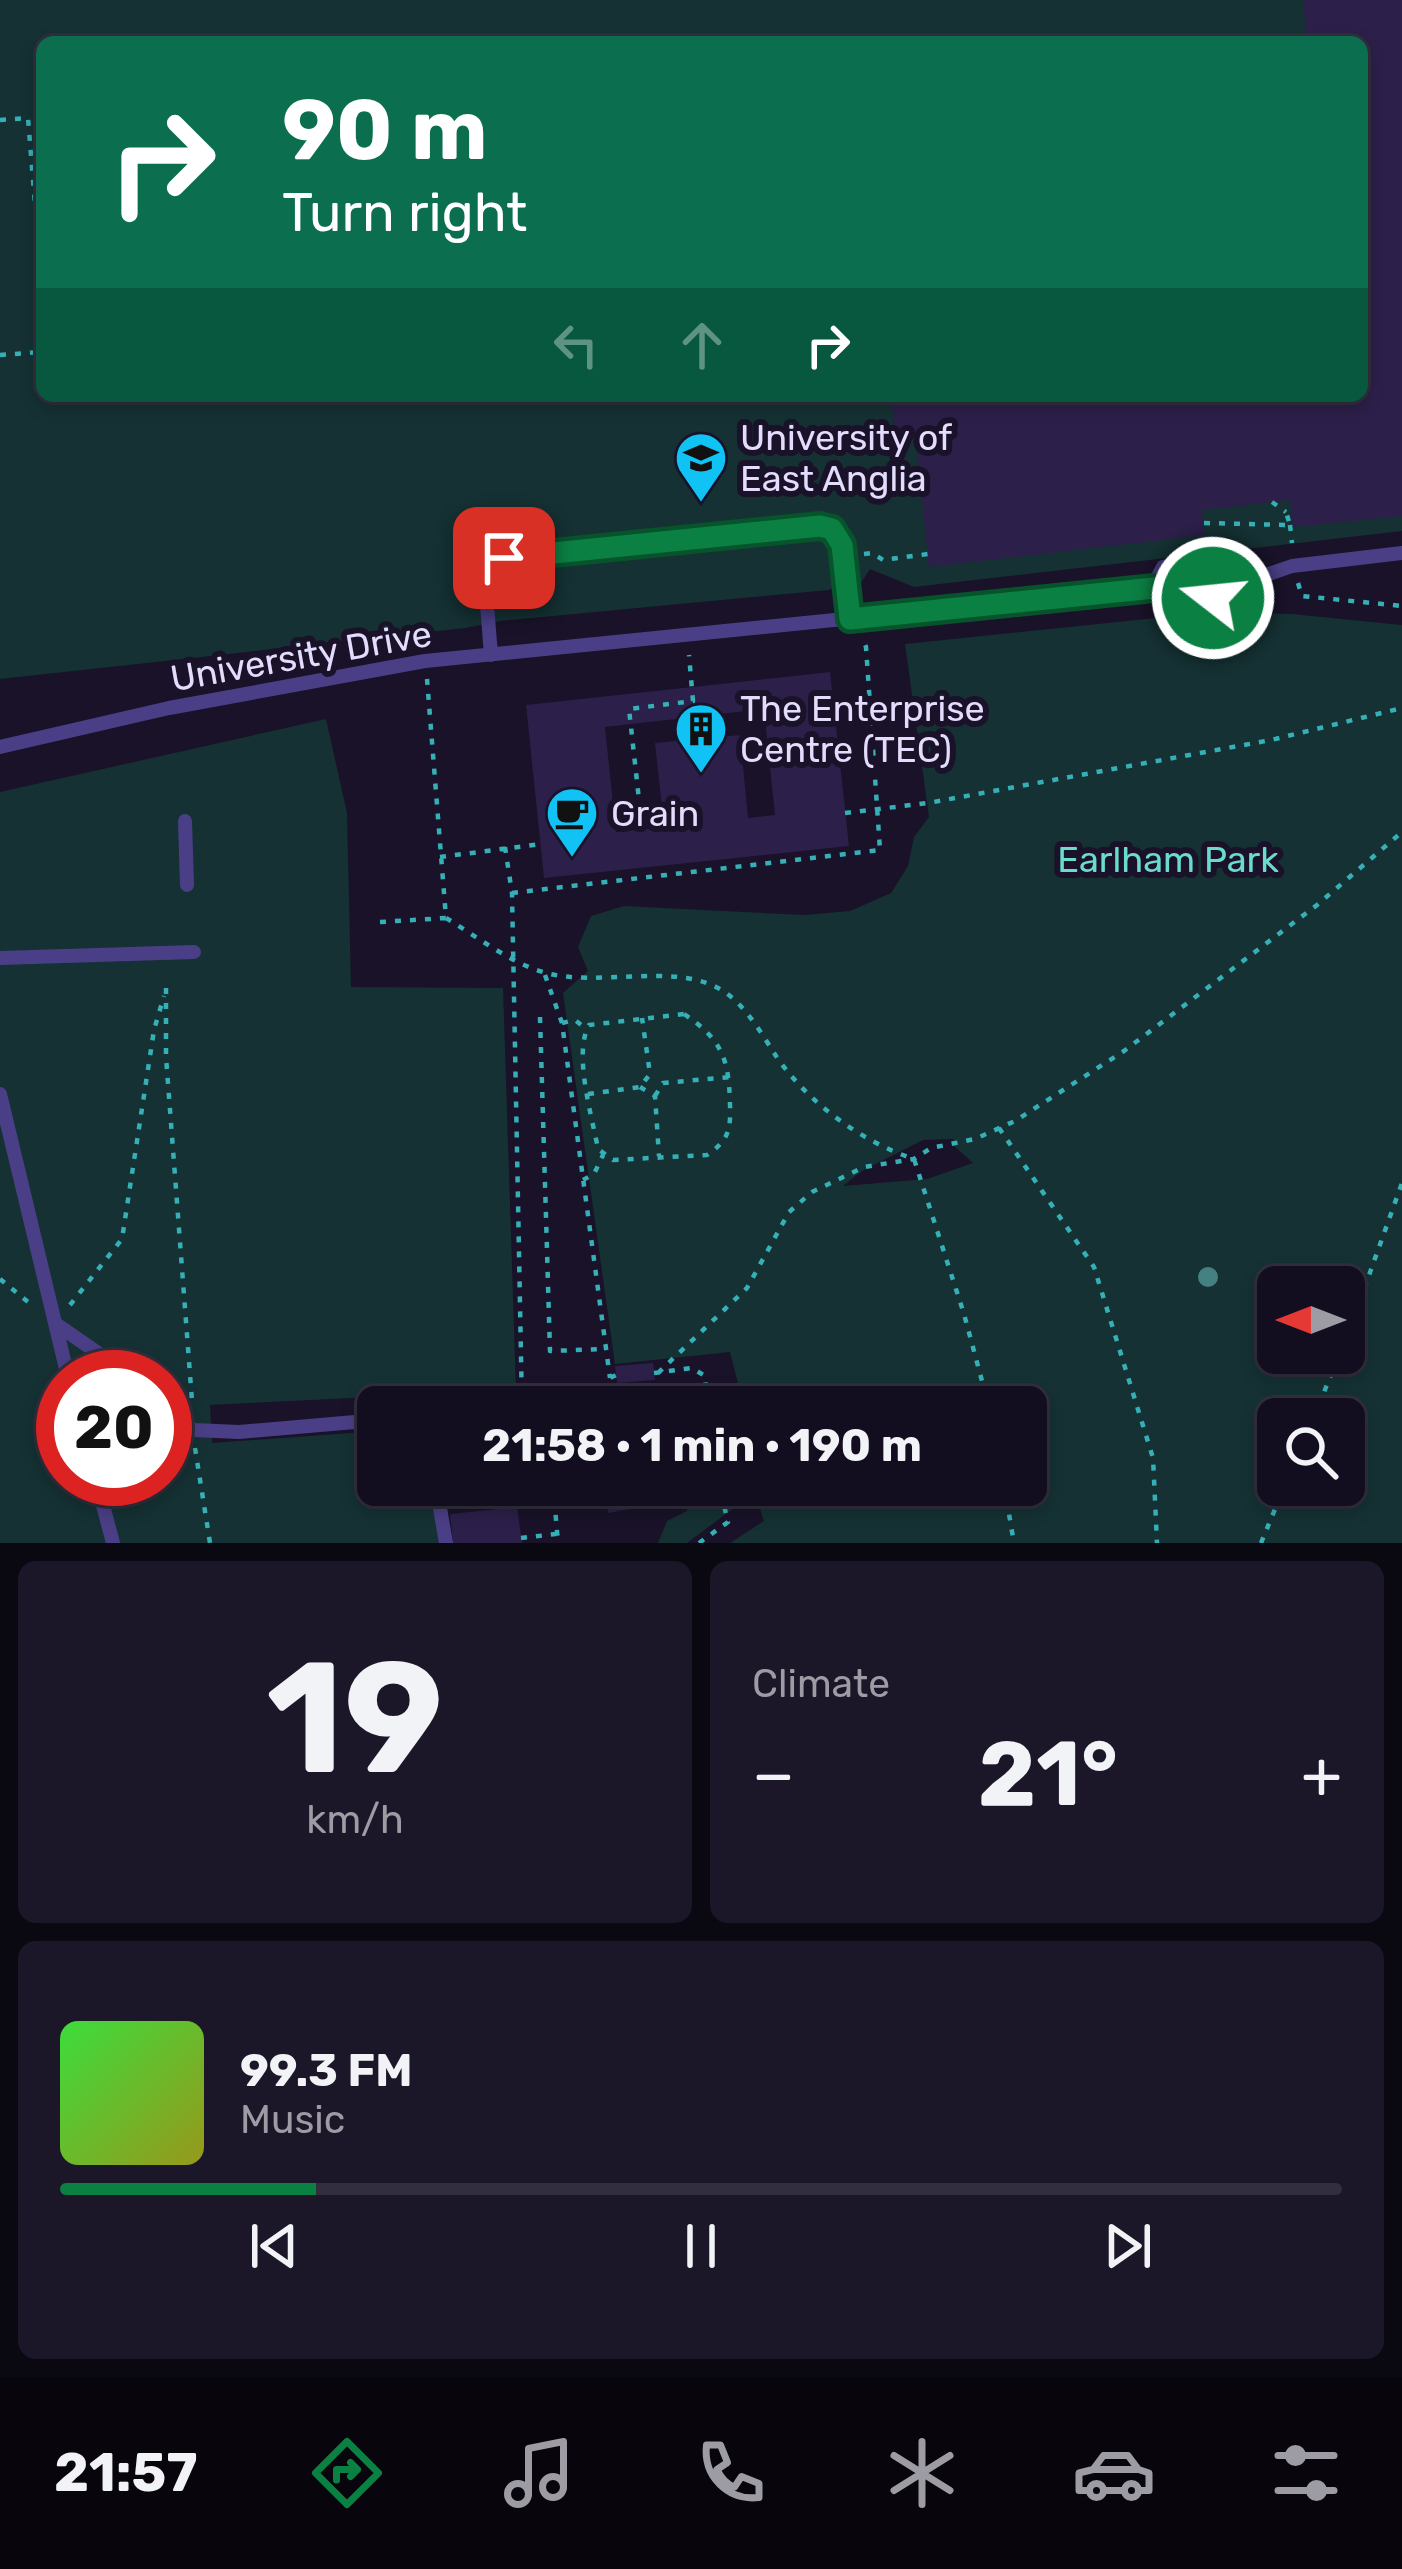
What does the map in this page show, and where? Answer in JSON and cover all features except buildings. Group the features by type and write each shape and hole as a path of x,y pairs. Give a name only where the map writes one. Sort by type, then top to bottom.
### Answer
{"lane":[{"path":"490,655 485,580 504,558 820,526 838,535 850,619"},
{"name":"University Drive","path":"0,747 185,705 425,661 1213,582 1263,576 1292,566 1402,553"},
{"path":"1153,586 1163,567 1246,558 1263,576"},
{"path":"1213,582 1214,637"},
{"path":"184,820 188,885"},
{"path":"0,958 194,952"},
{"path":"0,1094 63,1350"},
{"path":"56,1324 94,1350"},
{"path":"194,1430 239,1432 357,1422"},
{"path":"103,1506 113,1543"},
{"path":"440,1506 446,1543"}],"path":[{"path":"0,120 28,118 36,210"},
{"path":"0,355 36,352"},
{"path":"1204,523 1290,525 1289,513 1272,502"},
{"path":"844,556 872,553 883,560 928,554"},
{"path":"1302,596 1402,606"},
{"path":"512,893 880,850 862,639"},
{"path":"647,819 641,818 629,709 693,701 689,655"},
{"path":"425,661 446,918"},
{"path":"845,813 877,812 1271,740 1402,708"},
{"path":"706,1386 705,1376 692,1368 656,1373 747,1288 789,1212 812,1192 864,1167 914,1159 931,1148 975,1139 1124,1052 1317,905 1402,832"},
{"path":"440,857 541,844"},
{"path":"505,848 512,893 522,1386"},
{"path":"380,922 446,918 544,973 681,979 717,987 822,1104 858,1134 914,1159"},
{"path":"544,973 562,1023 614,1386"},
{"path":"56,1324 122,1239 154,1030 166,988 166,1057 195,1465 210,1543"},
{"path":"684,1014 706,1028 728,1061 730,1132 720,1147 707,1154 613,1160 598,1149 581,1041 589,1025 643,1018 684,1014"},
{"path":"540,1017 550,1351 606,1349"},
{"path":"588,1094 640,1087 650,1074 643,1018"},
{"path":"562,1023 575,1020 586,1029"},
{"path":"650,1074 663,1083 730,1077"},
{"path":"659,1157 655,1096 663,1083"},
{"path":"640,1087 655,1096"},
{"path":"998,1128 1094,1268 1153,1458 1157,1543"},
{"path":"583,1180 594,1174 603,1155"},
{"path":"914,1159 983,1386"},
{"path":"1365,1286 1402,1183"},
{"path":"554,1506 558,1543"},
{"path":"699,1543 728,1522 724,1506"},
{"path":"1008,1506 1015,1543"},
{"path":"1261,1543 1276,1506"},
{"path":"521,1538 556,1534"}],"green space":[{"name":"University of East Anglia","path":"0,0 1402,0 1402,531 914,587 870,569 861,583 829,590 0,679"},
{"name":"Earlham Park","path":"1214,612 1402,625 1402,1543 730,1543 764,1521 759,1506 1047,1506 1047,1386 739,1386 730,1352 615,1364 563,993 588,971 578,947 591,916 624,906 804,915 850,911 891,893 908,866 914,837 929,817 905,644","holes":["953,1139 954,1146 973,1163 927,1179 843,1186 923,1140"]},
{"path":"326,719 347,813 351,987 503,988 516,1386 357,1386 357,1398 210,1405 212,1443 357,1433 357,1506 438,1506 444,1543 0,1543 0,792"},
{"path":"688,1506 736,1506 687,1543 658,1543 667,1521"}],"place":[{"name":"University of East Anglia","path":"701,504"},
{"name":"The Enterprise Centre (TEC)","path":"701,775"},
{"name":"Grain","path":"572,859"}],"route":[{"path":"504,558 820,526 832,529 842,545 850,619 1213,582 1213,598"}]}
